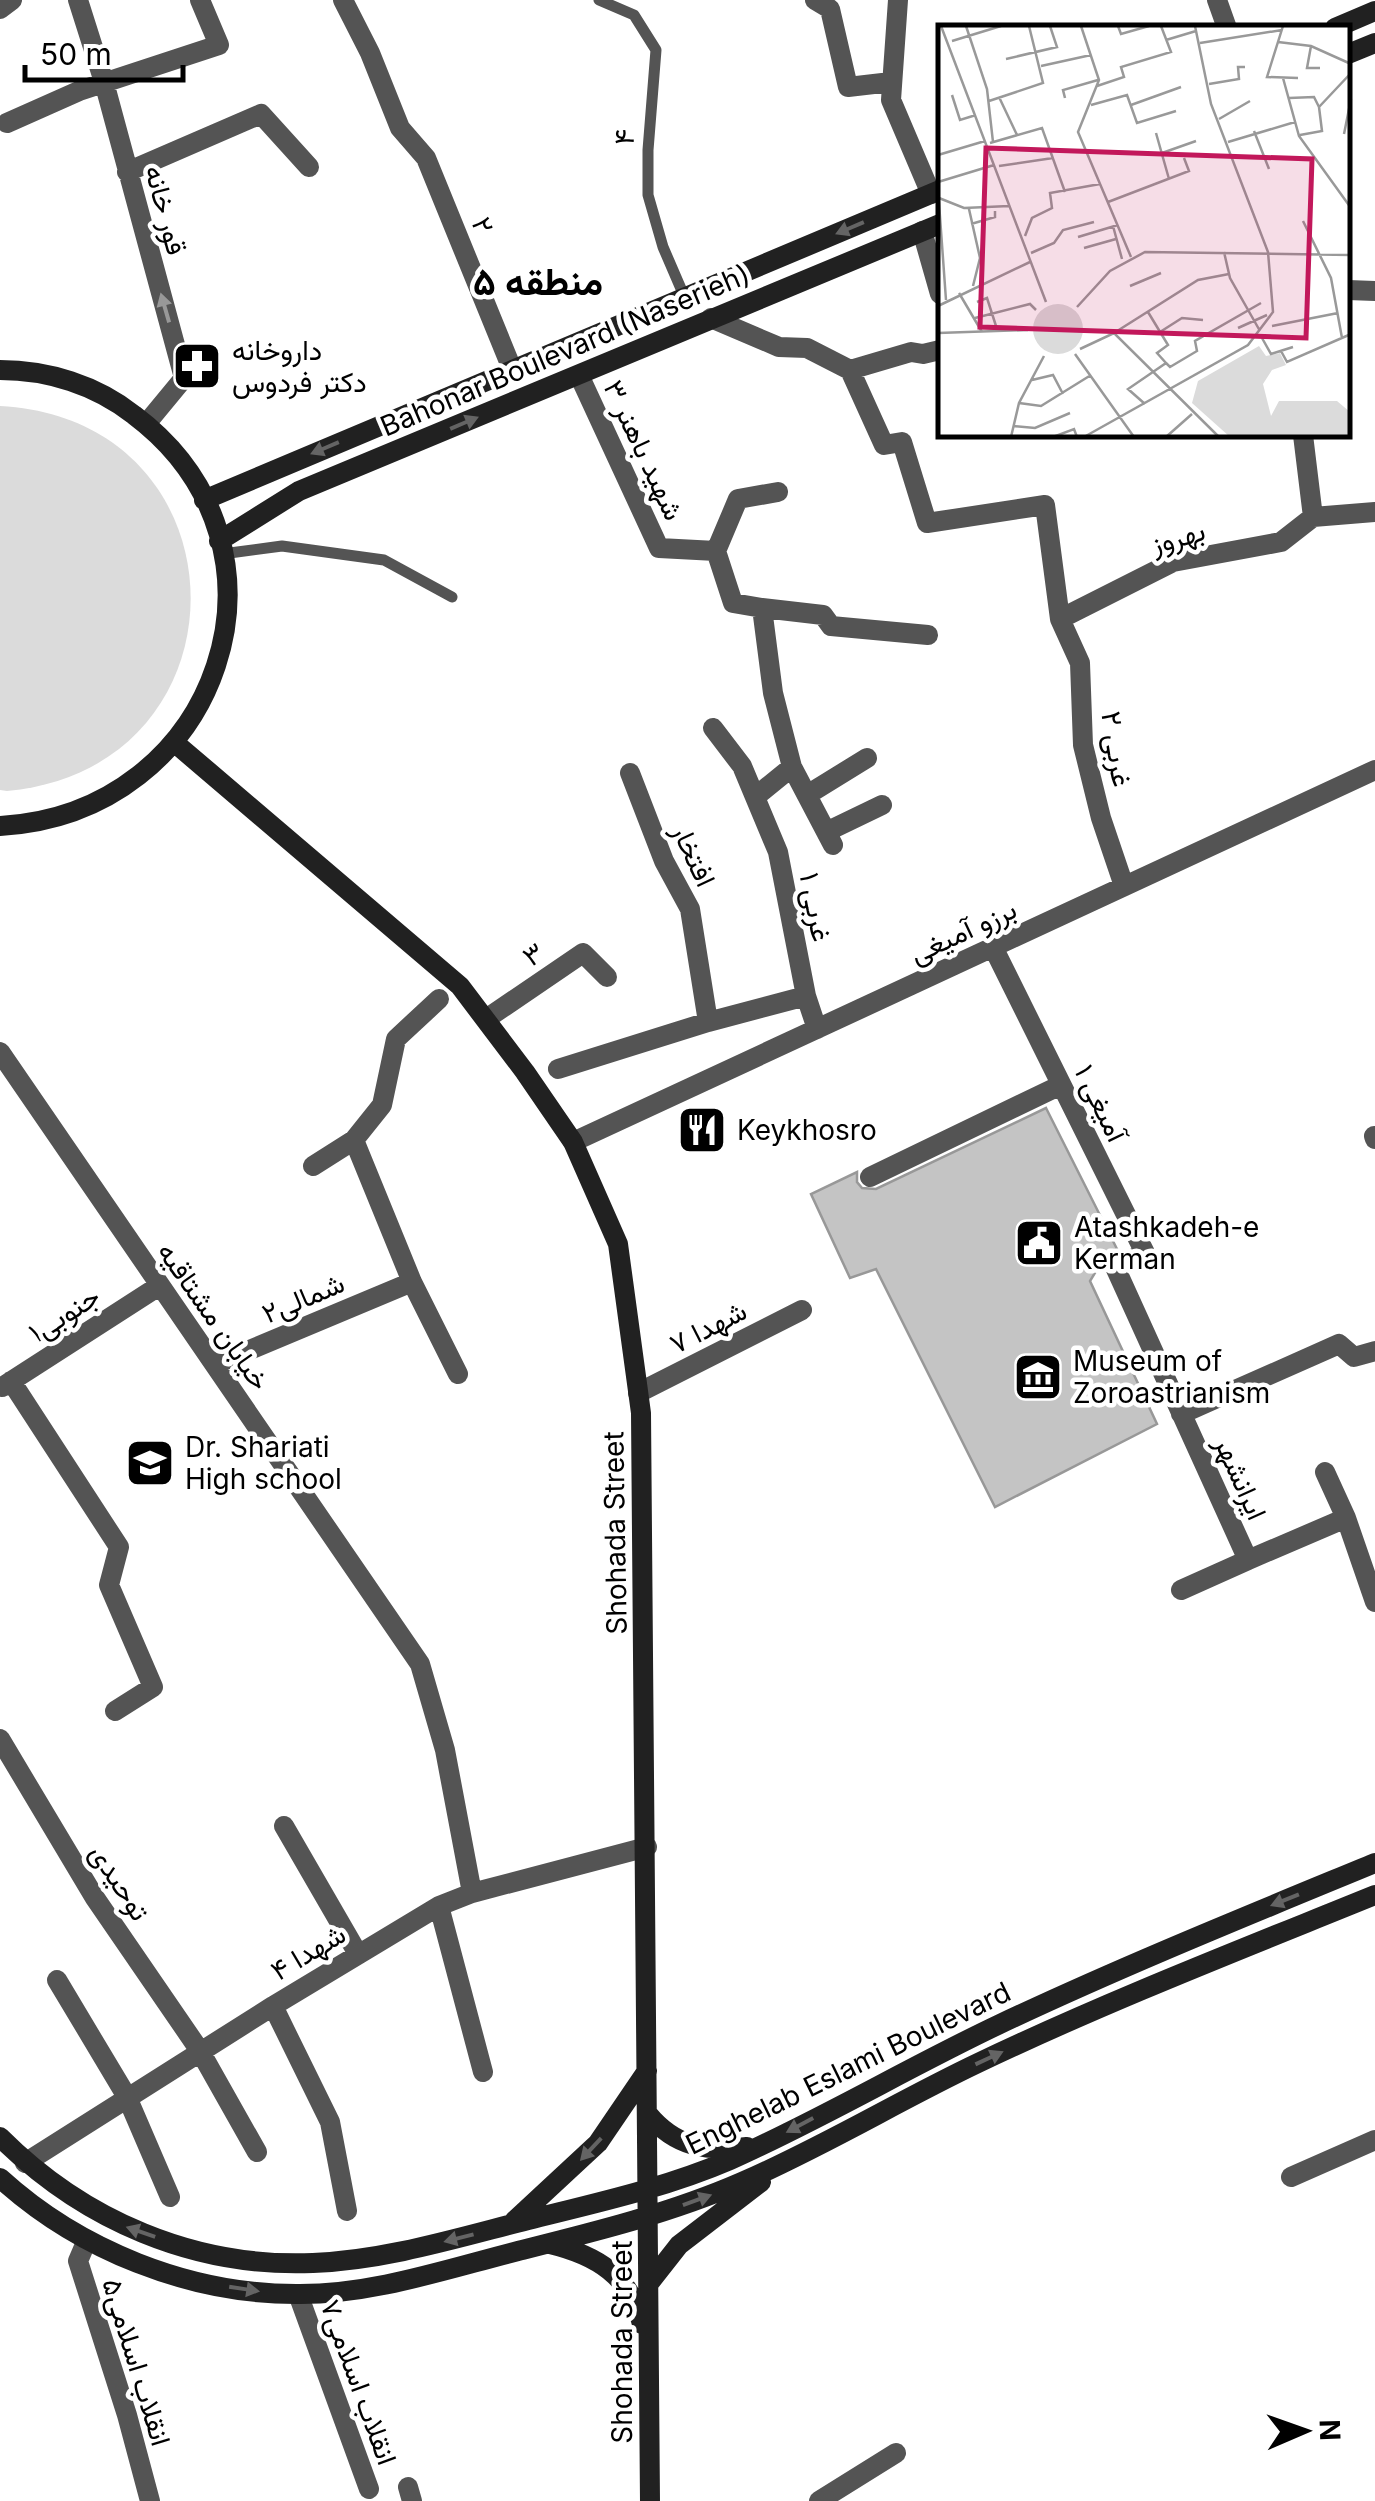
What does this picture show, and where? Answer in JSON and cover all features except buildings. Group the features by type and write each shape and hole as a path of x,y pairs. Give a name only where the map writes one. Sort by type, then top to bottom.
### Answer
{"main road":[{"path":"1342,25 1375,11"},
{"path":"1350,53 1375,42"},
{"name":"Bahonar Boulevard (Naserieh)","path":"204,500 936,192"},
{"name":"Bahonar Boulevard (Naserieh)","path":"220,547 299,492 931,227"},
{"path":"0,370 32,372 76,383 113,400 146,424 179,459 204,500 220,547 226,596 220,651 200,704 175,743 154,766 106,800 54,820 0,826"},
{"name":"Shohada Street","path":"175,743 460,986 574,1142 618,1244 638,1393 647,1847 650,2501"},
{"name":"Enghelab Eslami Boulevard","path":"0,2137 25,2162 107,2219 190,2247 251,2261 312,2263 418,2248 694,2175 764,2144 1020,2014 1375,1863"},
{"name":"Enghelab Eslami Boulevard","path":"0,2178 52,2220 86,2240 145,2266 210,2284 298,2294 413,2278 548,2244 702,2198 793,2158 978,2063 1062,2025 1375,1895"},
{"path":"510,2225 598,2143 648,2070"},
{"path":"860,2094 873,2117"},
{"path":"648,2114 660,2130 695,2148 764,2144"},
{"path":"649,2284 679,2244 793,2158"},
{"path":"548,2244 602,2264 627,2287 638,2306 649,2362"}],"street":[{"path":"0,9 12,0"},
{"name":"قور خانه","path":"78,0 184,378 146,424"},
{"path":"7,123 104,82 218,45 200,0"},
{"name":"۲","path":"343,0 370,53 400,128 426,158 512,369"},
{"path":"815,0 830,9 848,87 891,82"},
{"path":"898,0 892,100 936,192"},
{"path":"1216,0 1226,25"},
{"path":"127,172 261,114 308,167"},
{"path":"931,227 938,279"},
{"path":"711,318 779,347 807,348 850,370 911,352 938,350"},
{"name":"۲ غربی","path":"850,370 884,445 902,442 926,522 1045,505 1060,620 1080,662 1083,744 1100,818 1124,886"},
{"name":"شهید باهنر ۳","path":"579,375 659,548 716,551"},
{"path":"1303,438 1313,517 1375,512"},
{"path":"778,492 738,499 716,551 733,603 823,615 831,626 928,635"},
{"name":"بهروز","path":"1060,620 1173,562 1280,542 1313,517"},
{"path":"762,608 773,693 792,767 830,838 882,806"},
{"name":"۱ غربی","path":"713,728 742,766 778,852 806,996 817,1029"},
{"path":"807,795 867,758"},
{"path":"755,797 792,767"},
{"name":"برزو آمیغی","path":"574,1142 1375,770"},
{"name":"افتخار","path":"630,774 664,861 690,910 708,1022"},
{"name":"آمیغی ۱","path":"994,947 1145,1253 1115,1267"},
{"name":"۳","path":"486,1019 583,954 607,977"},
{"path":"558,1069 806,996"},
{"path":"312,1166 354,1140 382,1104 396,1039 439,999"},
{"name":"خیابان مشتاقیه","path":"0,1052 420,1664 445,1750 472,1893"},
{"path":"870,1177 1062,1084"},
{"path":"354,1140 412,1282 458,1374"},
{"name":"ایرانشهر","path":"1115,1267 1248,1560 1346,1518"},
{"name":"شمالی۲","path":"216,1364 412,1282"},
{"name":"جنوبی۱","path":"6,1385 159,1286"},
{"name":"شهدا ۷","path":"638,1393 802,1310"},
{"path":"1182,1414 1339,1344 1354,1357 1375,1351"},
{"path":"6,1385 119,1547 109,1585 153,1686 115,1711"},
{"path":"1326,1472 1375,1602"},
{"path":"1181,1590 1248,1560"},
{"name":"توحیدی","path":"0,1738 96,1898 200,2051 257,2152"},
{"path":"284,1826 358,1954"},
{"name":"شهدا ۴","path":"25,2162 439,1906 472,1893 647,1847"},
{"path":"439,1906 483,2072"},
{"path":"57,1980 127,2098 170,2196"},
{"path":"273,2006 330,2122 347,2211"},
{"path":"1291,2176 1375,2140"},
{"name":"انقلاب اسلامی۵","path":"86,2240 78,2261 150,2501"},
{"name":"انقلاب اسلامی۷","path":"298,2294 368,2488"},
{"path":"819,2501 896,2452"}],"lane":[{"name":"۴","path":"599,0 634,14 656,50 648,195 663,248 685,298"},
{"path":"220,547 282,546 384,560 452,597"}],"shaded area":[{"path":"0,406 82,425 142,468 178,527 191,595 180,663 146,723 88,768 7,791 0,790"}],"place":[{"name":"داروخانه دکتر فردوس","path":"197,366"},
{"name":"Keykhosro","path":"702,1130"},
{"name":"Atashkadeh-e Kerman","path":"1039,1243"},
{"name":"Museum of Zoroastrianism","path":"1038,1377"},
{"name":"Dr. Shariati High school","path":"150,1463"}],"district":[{"name":"منطقه ۵","path":"538,282"}]}
